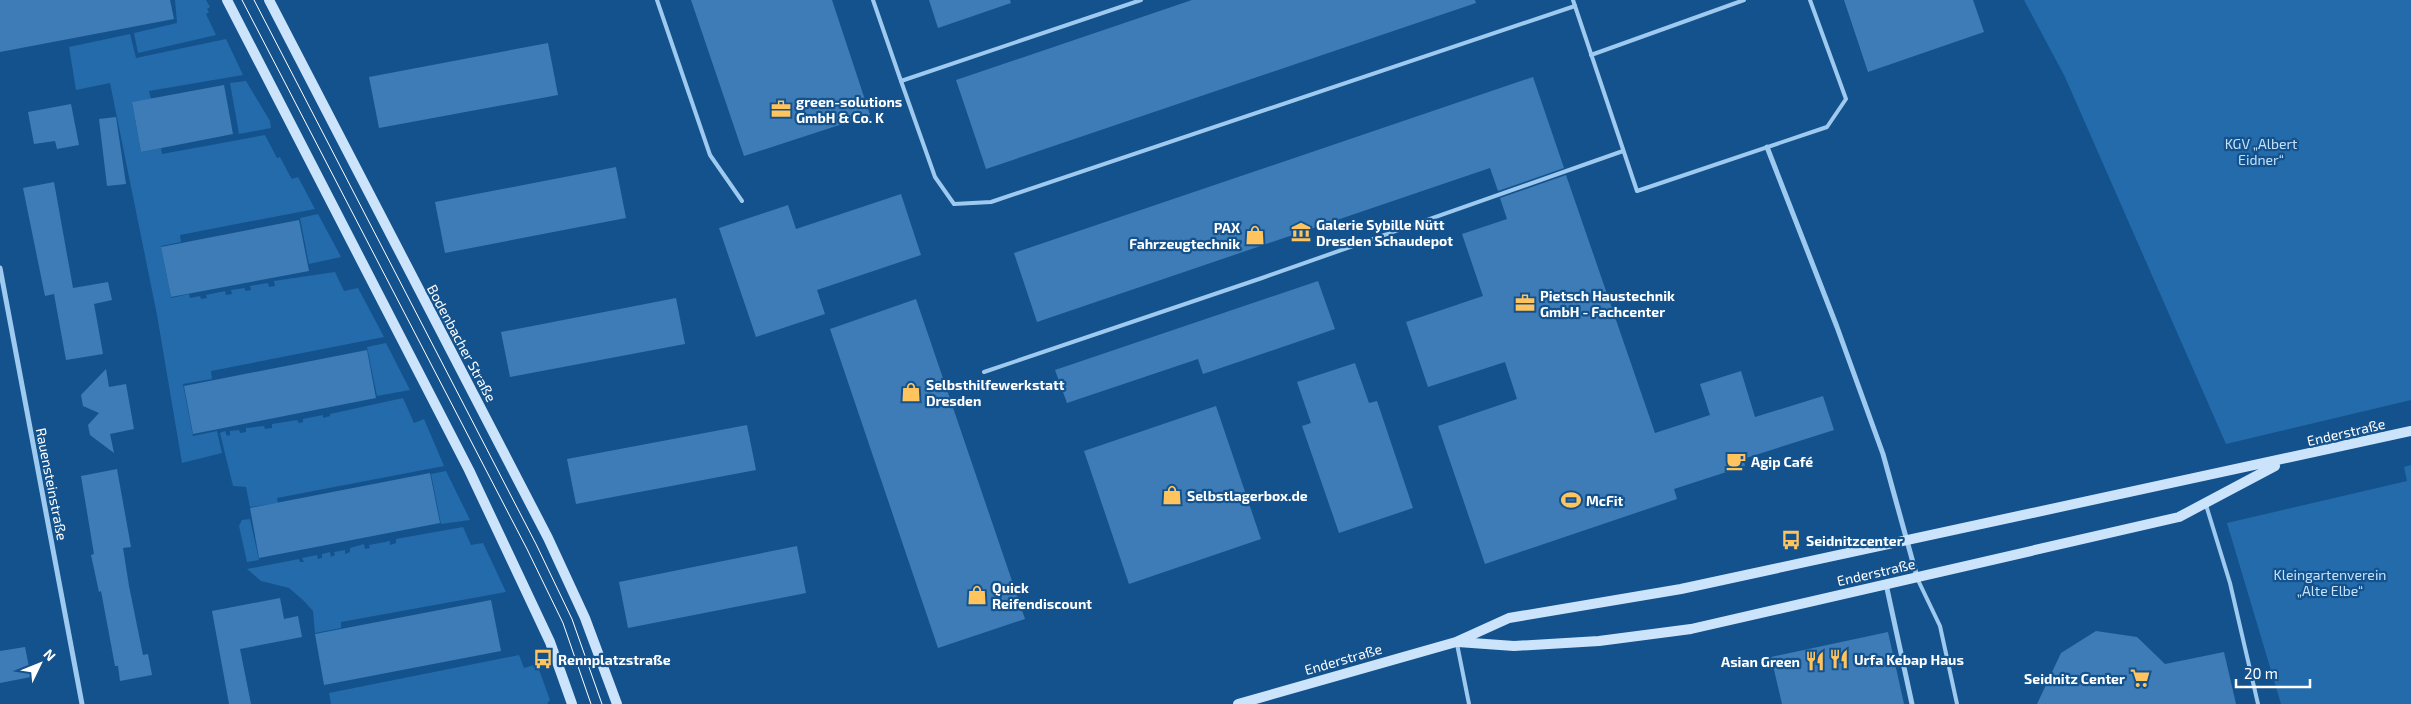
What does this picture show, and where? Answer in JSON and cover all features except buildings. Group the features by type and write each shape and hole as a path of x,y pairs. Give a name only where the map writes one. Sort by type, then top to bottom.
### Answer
{"main road":[{"path":"227,0 469,470 550,642 572,704"},
{"name":"Bodenbacher Straße","path":"268,0 548,538 585,618 616,704"},
{"name":"Enderstraße","path":"1238,704 1456,642 1510,618 1681,589 2287,460 2411,431"},
{"name":"Enderstraße","path":"1456,642 1514,646 1645,636 1700,627 2179,517 2287,460"}],"street":[{"name":"Enderstraße","path":"1767,147 1837,327 1883,454 1907,540"},
{"name":"Rauensteinstraße","path":"0,268 82,704"},
{"path":"1907,540 1917,577"},
{"path":"1886,584 1912,704"}],"lane":[{"path":"657,0 710,155 742,202"},
{"path":"873,0 935,177 954,204 991,202 1575,6"},
{"path":"901,81 1141,0"},
{"path":"1572,0 1637,191 1826,127 1846,99 1810,0"},
{"path":"1591,55 1744,0"},
{"path":"984,372 1262,278 1623,151"},
{"path":"2205,503 2230,583 2258,704"},
{"path":"1917,577 1940,626 1957,704"},
{"path":"1456,642 1469,704"}],"green space":[{"path":"175,0 206,0 210,7 207,9 209,12 206,14 216,35 138,53 134,33 177,23"},
{"name":"KGV „Albert Eidner“","path":"2024,0 2411,0 2411,400 2226,444 2065,77"},
{"path":"130,34 136,58 226,39 243,75 149,91 151,99 132,102 141,152 161,148 162,154 265,135 277,158 280,157 292,179 298,177 315,209 180,235 181,242 161,246 171,298 189,294 190,298 200,296 201,299 207,298 206,295 225,291 226,295 232,294 231,290 244,288 246,291 251,290 250,286 268,283 269,287 275,286 274,281 335,272 344,291 358,288 384,337 211,371 212,379 183,384 193,436 217,431 222,453 182,463 157,315 110,83 76,90 69,47"},
{"path":"246,81 270,121 271,128 239,134 230,83"},
{"path":"318,214 341,257 309,264 300,218"},
{"path":"386,343 410,390 377,396 367,347"},
{"path":"403,398 414,423 424,419 444,466 277,498 278,503 250,507 246,487 233,486 220,433 225,431 227,436 230,435 230,431 239,430 240,433 246,432 246,428 264,426 265,429 272,428 272,424 297,420 299,423 303,422 303,419 323,415 323,418 330,416 330,414"},
{"name":"Kleingartenverein „Alte Elbe“","path":"2411,465 2411,704 2281,704 2227,523 2407,481 2404,467"},
{"path":"446,471 470,520 441,524 431,474"},
{"path":"250,519 259,560 247,562 239,526 242,520"},
{"path":"463,527 471,545 483,543 506,592 341,622 341,628 315,633 313,611 304,601 289,588 261,581 247,569 299,559 300,562 304,562 302,558 317,555 318,559 322,558 322,554 330,552 331,557 335,555 334,552 345,550 345,554 350,552 350,548 364,544 365,549 370,548 369,545 390,541 390,545 396,543 396,539"},
{"path":"519,655 524,668 537,664 550,700 547,704 331,704 329,693"}],"tram line":[{"path":"242,0 527,549 563,623 591,704"},
{"path":"254,0 536,544 572,619 602,704"}],"place":[{"name":"green-solutions GmbH & Co. K","path":"781,109"},
{"name":"Galerie Sybille Nütt Dresden Schaudepot","path":"1301,232"},
{"name":"PAX Fahrzeugtechnik","path":"1255,235"},
{"name":"Pietsch Haustechnik GmbH - Fachcenter","path":"1525,303"},
{"name":"Selbsthilfewerkstatt Dresden","path":"911,392"},
{"name":"Agip Café","path":"1736,461"},
{"name":"Selbstlagerbox.de","path":"1172,495"},
{"name":"McFit","path":"1571,500"},
{"name":"Seidnitzcenter","path":"1791,540"},
{"name":"Quick Reifendiscount","path":"977,595"},
{"name":"Rennplatzstraße","path":"543,659"},
{"name":"Urfa Kebap Haus","path":"1839,659"},
{"name":"Asian Green","path":"1815,661"},
{"name":"Seidnitz Center","path":"2140,678"}]}
